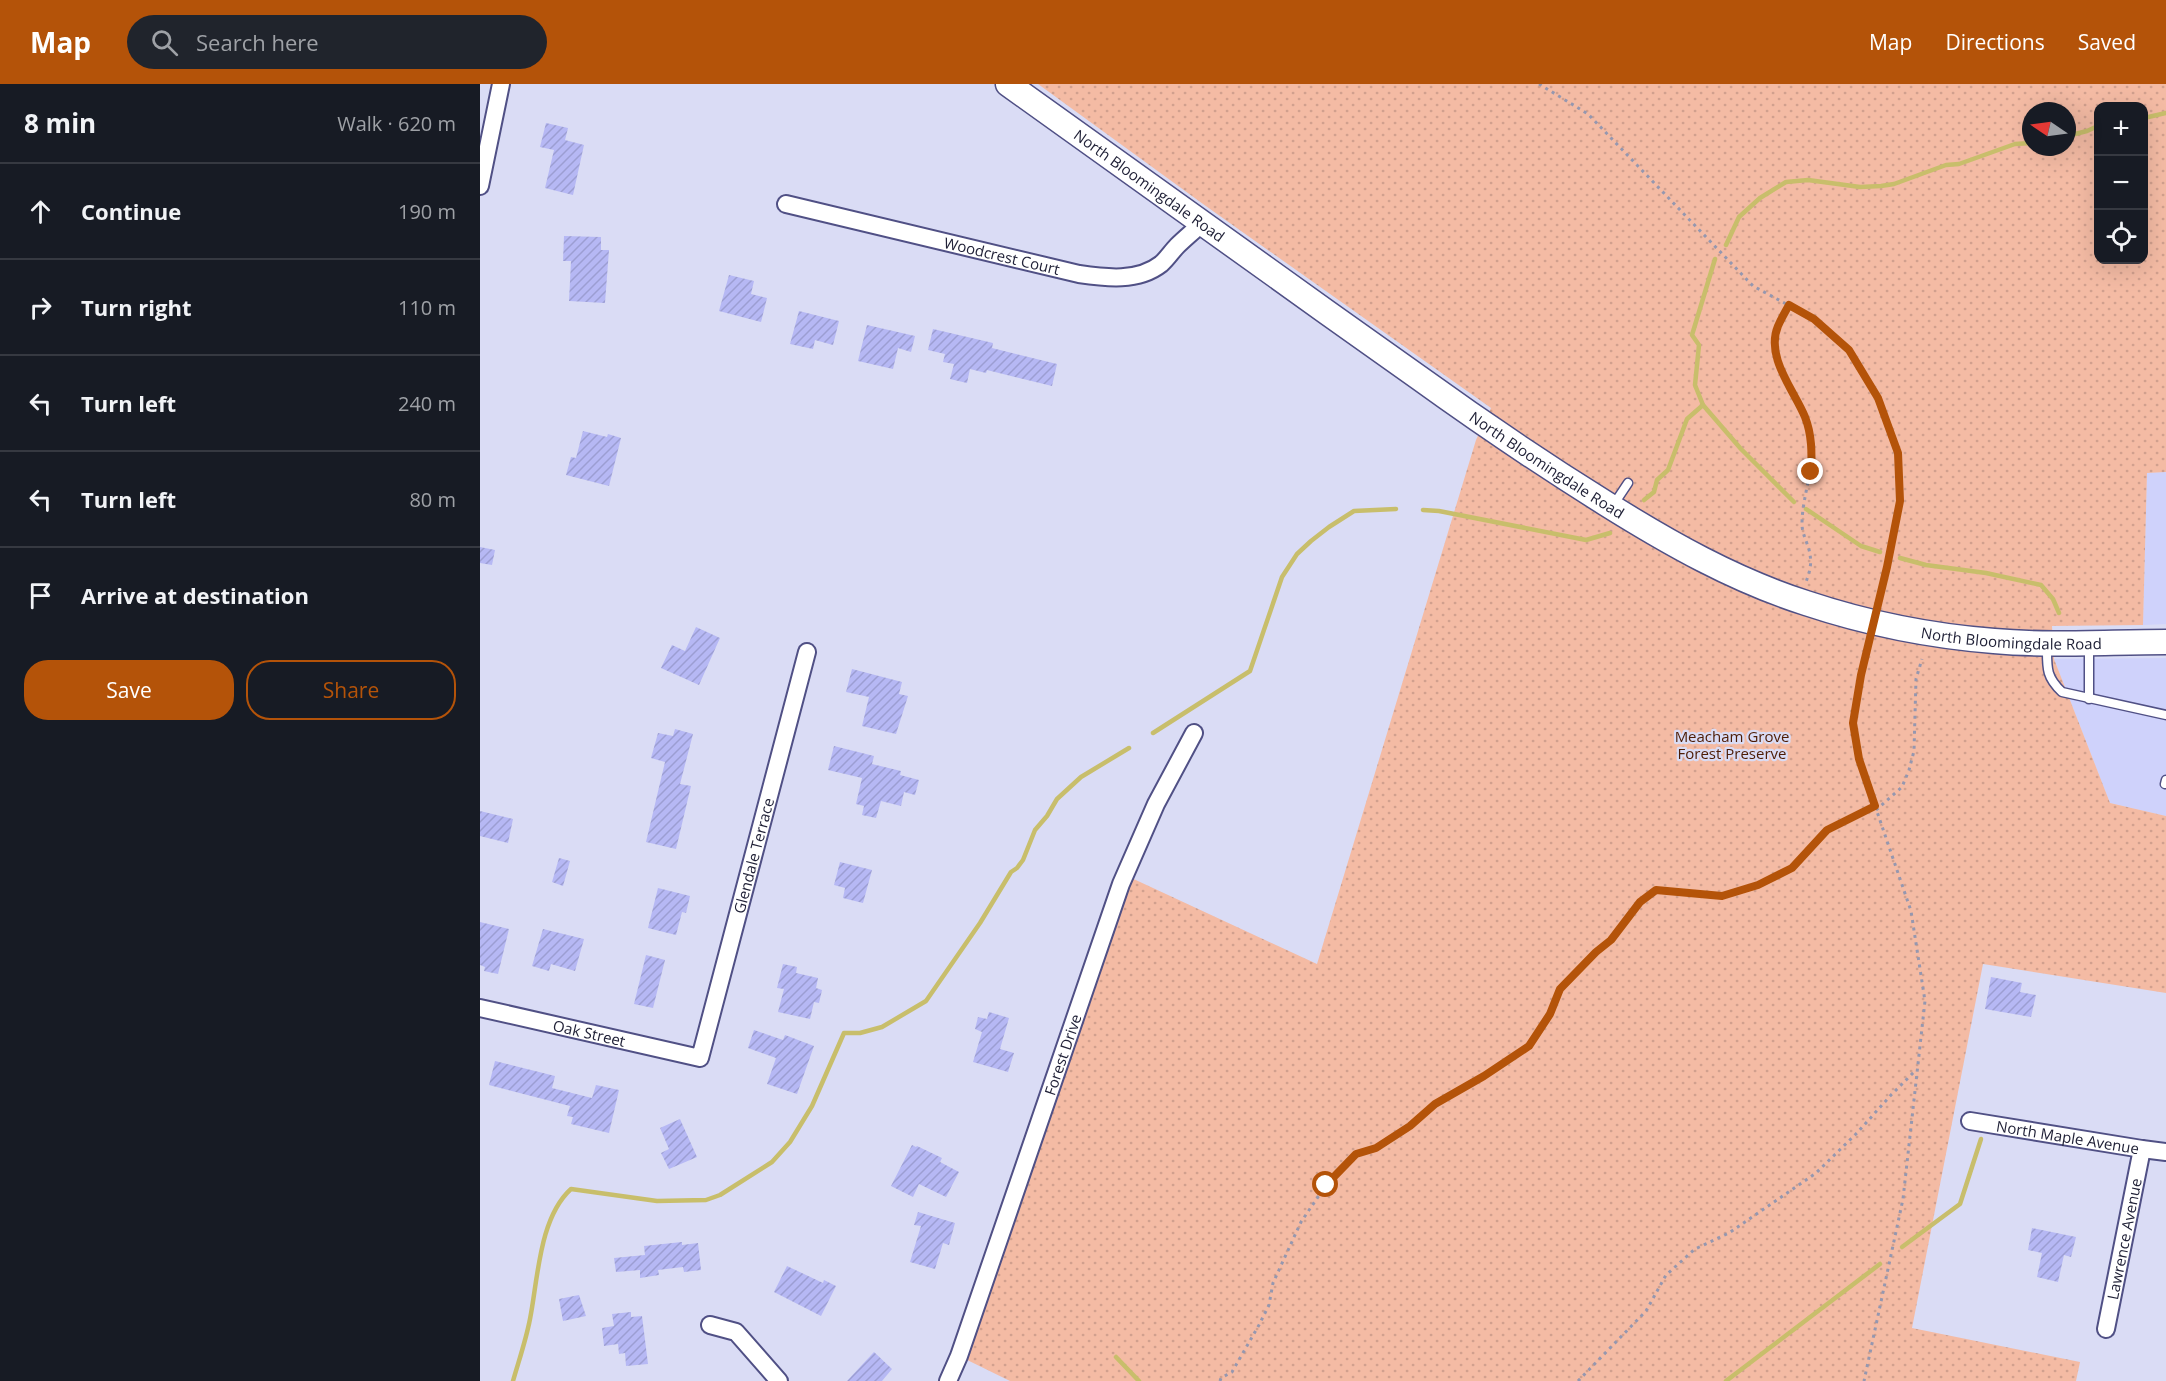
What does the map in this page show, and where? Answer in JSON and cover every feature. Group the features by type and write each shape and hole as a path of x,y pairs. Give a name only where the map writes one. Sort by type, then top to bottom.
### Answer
{"main road":[{"name":"North Bloomingdale Road","path":"1008,84 1469,414 1612,507 1708,563 1804,603 1860,619 1930,633 1994,641 2166,642"}],"street":[{"path":"480,186 501,84"},
{"name":"Woodcrest Court","path":"786,204 1102,278 1127,277 1145,273 1162,264 1178,245 1202,223"},
{"name":"Glendale Terrace","path":"700,1058 807,652"},
{"name":"Forest Drive","path":"948,1381 963,1345 1125,875 1160,798 1194,733"},
{"name":"Oak Street","path":"480,1008 700,1058"},
{"name":"North Maple Avenue","path":"1970,1121 2166,1152"},
{"name":"Lawrence Avenue","path":"2106,1329 2142,1149"},
{"path":"710,1325 736,1332 779,1381"}],"lane":[{"path":"1612,507 1628,483"},
{"path":"2047,643 2047,662 2051,682 2062,692 2166,715"},
{"path":"2089,643 2089,699"}],"path":[{"path":"1539,84 1588,114 1752,286 1814,319 1849,350 1878,398 1898,453 1900,501 1861,675 1853,723 1859,759 1911,911 1925,1001 1903,1199 1864,1381"},
{"path":"1789,305 1777,327 1775,336 1776,352 1782,374 1805,417 1810,435 1811,472 1802,526 1811,565 1806,582"},
{"path":"1220,1381 1232,1372 1259,1325 1269,1305 1273,1282 1297,1232 1326,1185 1356,1154 1376,1148 1410,1126 1435,1104 1484,1076 1529,1046 1550,1014 1560,989 1611,940 1640,902 1656,890 1722,896 1758,885 1792,868 1827,830 1875,808 1902,787 1914,751 1916,679 1922,660"},
{"path":"1578,1381 1646,1311 1666,1275 1695,1249 1729,1233 1816,1173 1917,1069"}],"shaded area":[{"path":"2166,472 2166,624 2143,625 2147,473"},
{"path":"2166,658 2166,816 2110,803 2054,659"}],"green space":[{"name":"Meacham Grove Forest Preserve","path":"1038,84 2166,84 2166,472 2147,473 2143,625 2052,626 2054,659 2110,803 2166,816 2166,993 1983,964 1912,1328 2080,1362 2076,1381 1010,1381 959,1356 1125,875 1317,964 1476,440 1491,408"}],"building":[{"path":"546,123 568,128 565,140 584,145 573,195 545,188 554,150 540,147"},
{"path":"564,236 601,237 601,250 609,250 605,303 569,301 571,261 563,261"},
{"path":"729,275 754,281 751,294 767,298 761,322 719,311"},
{"path":"799,311 839,321 833,345 815,340 813,349 790,344"},
{"path":"867,325 915,336 911,352 898,348 893,369 858,361"},
{"path":"933,329 993,343 992,348 1057,364 1052,386 987,370 986,373 970,369 967,383 950,379 954,364 943,362 945,354 928,350"},
{"path":"583,431 621,438 609,486 566,475 571,457 576,458"},
{"path":"480,547 495,550 492,565 480,563"},
{"path":"696,627 720,638 699,685 661,668 672,645 685,651"},
{"path":"852,669 902,682 899,694 908,696 896,734 862,726 869,697 846,692"},
{"path":"675,729 693,734 680,784 691,786 676,849 646,842 665,762 651,758 658,733 673,736"},
{"path":"834,746 874,756 872,764 901,771 900,775 919,780 915,795 904,792 901,806 881,801 876,818 862,815 864,806 856,804 862,778 828,770"},
{"path":"480,811 513,819 508,843 480,836"},
{"path":"559,858 570,861 563,886 552,882"},
{"path":"840,862 872,870 863,903 843,898 845,888 834,885"},
{"path":"658,888 690,896 686,913 682,912 676,935 648,928"},
{"path":"480,922 509,929 498,974 484,971 485,967 480,965"},
{"path":"543,929 584,939 575,971 551,964 549,971 532,966"},
{"path":"646,955 665,960 653,1008 634,1004"},
{"path":"783,964 797,967 796,973 818,978 816,988 822,990 819,1003 814,1002 810,1019 778,1012 784,989 777,988"},
{"path":"1991,977 2022,983 2020,992 2036,995 2031,1017 1985,1009"},
{"path":"989,1012 1009,1018 1000,1049 1014,1053 1008,1072 973,1062 982,1032 975,1029 978,1017 987,1019"},
{"path":"754,1030 783,1040 785,1035 814,1046 797,1094 767,1084 776,1058 748,1048"},
{"path":"495,1061 555,1076 552,1088 592,1098 596,1085 619,1090 609,1133 571,1124 573,1117 567,1116 570,1106 489,1085"},
{"path":"680,1119 697,1157 669,1169 661,1153 669,1149 660,1128"},
{"path":"912,1145 942,1158 940,1162 959,1172 946,1197 919,1184 913,1197 891,1186"},
{"path":"918,1212 955,1223 949,1245 943,1243 935,1269 910,1262 921,1226 914,1225"},
{"path":"2032,1228 2076,1237 2071,1257 2064,1255 2058,1282 2037,1277 2042,1253 2028,1250"},
{"path":"682,1242 682,1245 698,1243 701,1270 684,1272 683,1267 658,1270 659,1275 640,1278 640,1270 616,1272 614,1258 645,1255 644,1246"},
{"path":"787,1266 823,1283 824,1280 836,1286 821,1316 774,1292"},
{"path":"579,1295 586,1316 563,1321 559,1299"},
{"path":"631,1312 631,1317 642,1316 648,1364 626,1366 625,1353 619,1354 618,1344 604,1346 602,1328 614,1326 612,1314"},
{"path":"874,1352 892,1369 882,1381 847,1381"}],"waterway":[{"path":"2148,117 2166,113"},
{"path":"2076,134 2094,128"},
{"path":"1726,245 1739,217 1760,198 1786,182 1808,180 1860,187 1894,184 1946,165 1959,164 2022,144"},
{"path":"1715,259 1692,335 1699,345 1695,385 1703,405 1741,449 1794,502"},
{"path":"1644,500 1654,492 1657,480 1668,470 1687,419 1703,405"},
{"path":"1153,733 1250,671 1282,577 1297,554 1311,541 1354,511 1396,509"},
{"path":"1806,509 1861,546 1880,552"},
{"path":"1423,510 1439,511 1586,540 1610,533"},
{"path":"1900,558 1926,565 1986,573 2041,585 2053,599 2059,613"},
{"path":"513,1381 528,1327 546,1232 560,1201 571,1189 657,1201 706,1200 720,1195 772,1162 790,1142 812,1106 844,1033 860,1033 882,1027 926,1001 980,923 1011,872 1023,860 1035,830 1057,799 1081,777 1129,748"},
{"path":"1902,1247 1960,1204 1981,1139"},
{"path":"1726,1381 1880,1264"},
{"path":"1116,1357 1139,1381"}],"route":[{"path":"1326,1185 1356,1154 1376,1148 1410,1126 1435,1104 1484,1076 1529,1046 1550,1014 1560,989 1611,940 1640,902 1656,890 1722,896 1758,885 1792,868 1827,830 1875,806 1859,759 1853,723 1861,675 1900,501 1898,453 1878,398 1849,350 1814,319 1789,305 1777,327 1776,352 1782,374 1805,417 1812,450 1811,472"}]}
